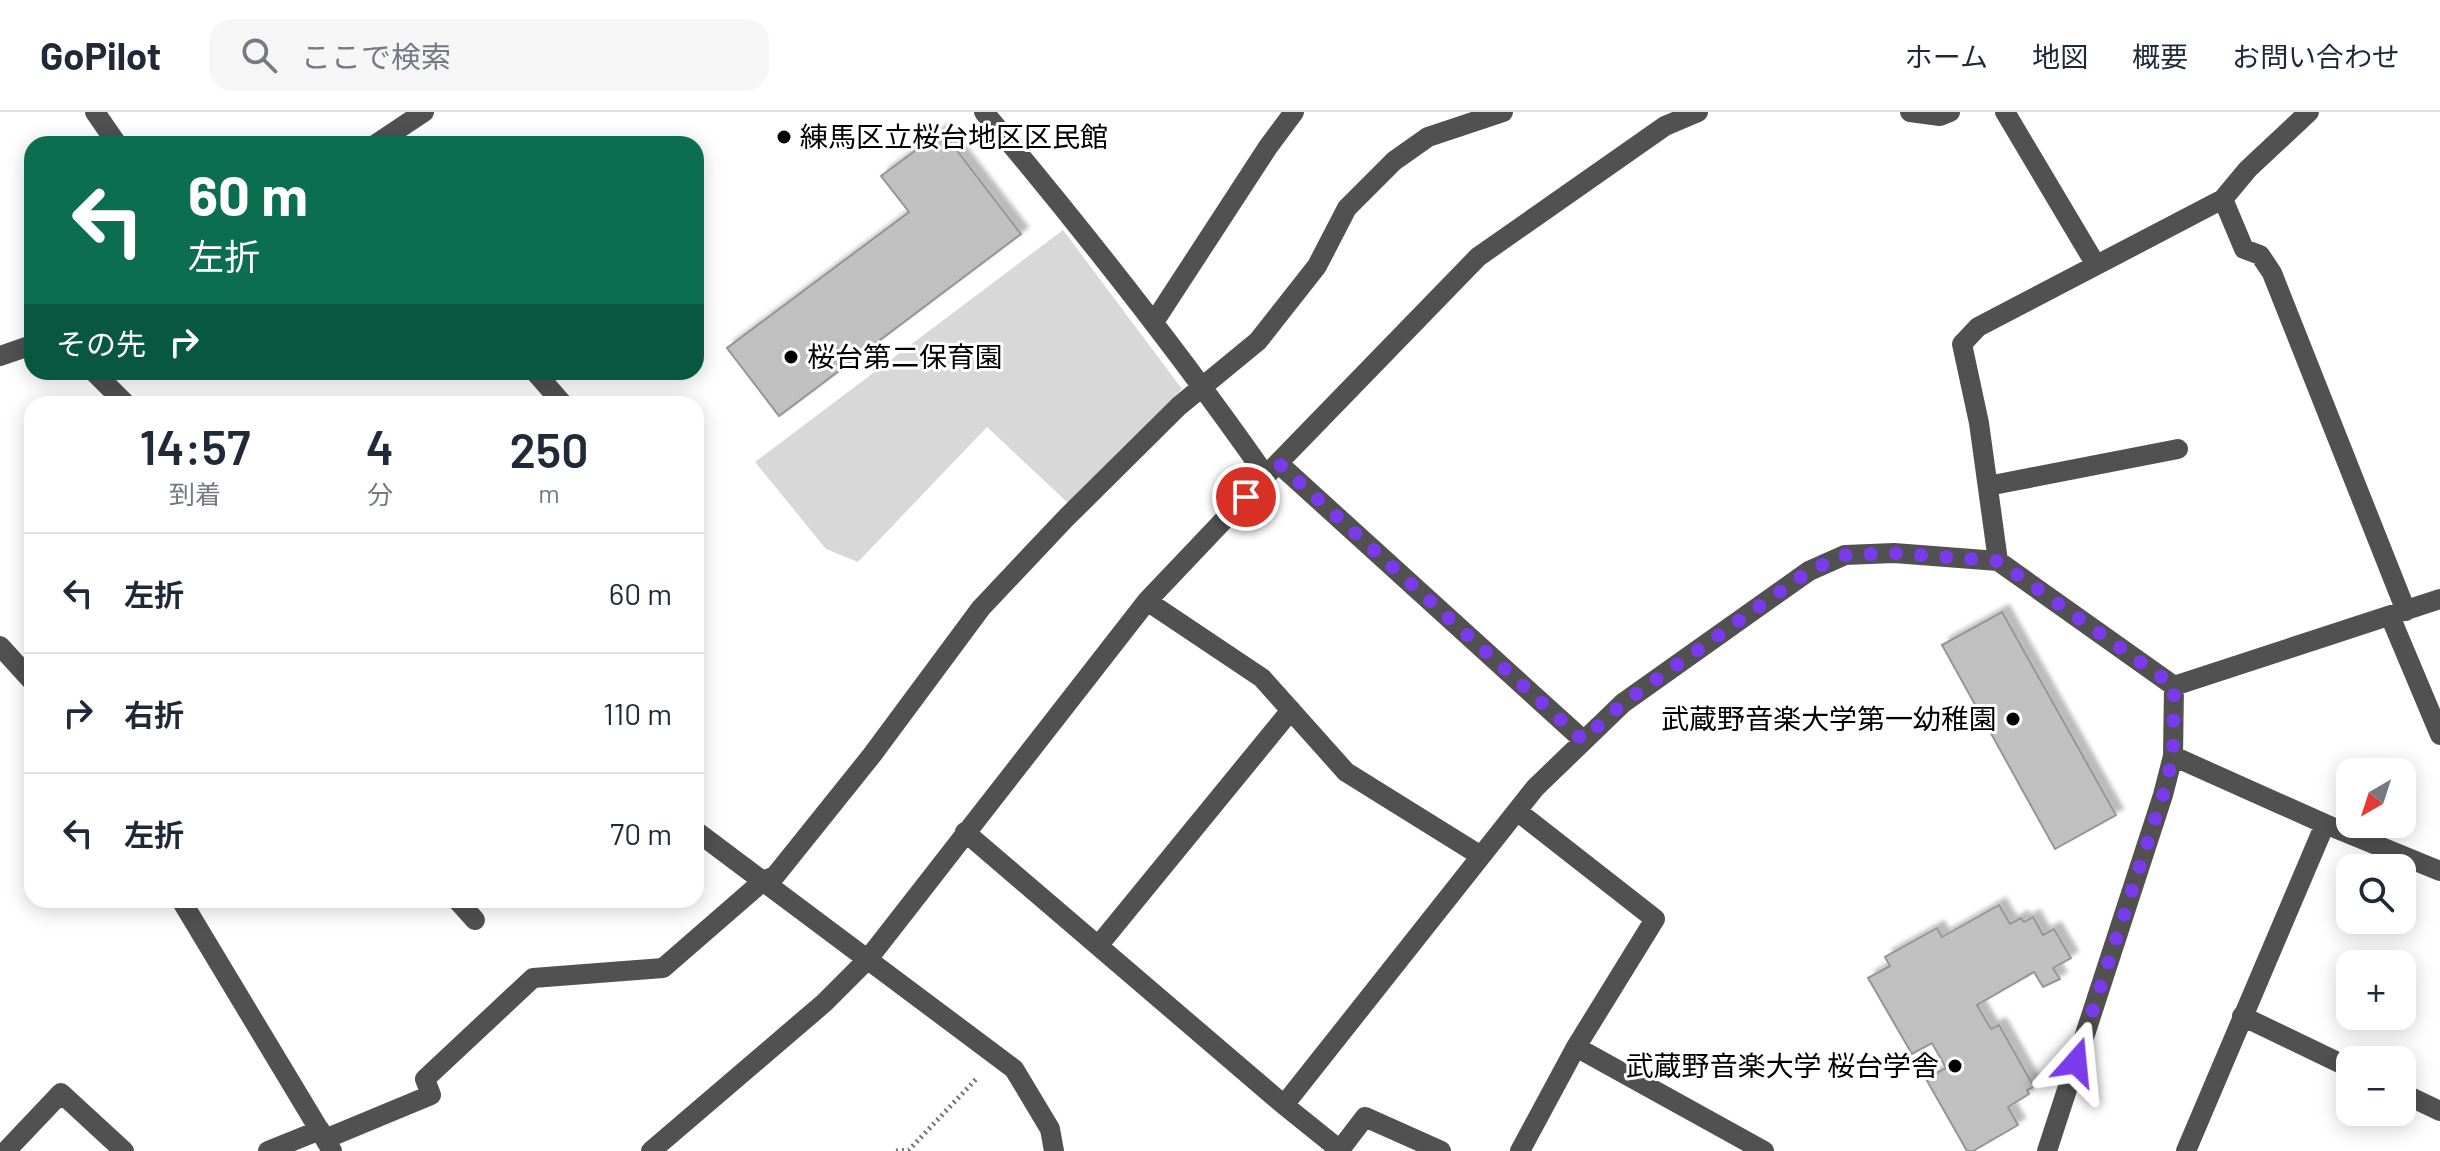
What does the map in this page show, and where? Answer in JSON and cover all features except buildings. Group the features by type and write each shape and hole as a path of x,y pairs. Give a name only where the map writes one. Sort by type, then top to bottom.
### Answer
{"street":[{"path":"95,112 112,136"},
{"path":"388,136 424,112"},
{"path":"984,112 1068,211 1272,470 1583,740"},
{"path":"1154,322 1294,112"},
{"path":"268,1151 326,1140 431,1095 425,1079 533,978 663,968 763,881 775,876 872,755 981,608 1179,406 1258,341 1317,266 1347,208 1394,161 1428,137 1503,112"},
{"path":"1910,112 1940,116 1950,112"},
{"path":"2005,112 2096,265"},
{"path":"1998,561 1979,423 1962,344 1978,327 2223,199 2248,169 2309,112"},
{"path":"651,1151 824,1003 868,959 1147,601 1478,257 1685,114"},
{"path":"2223,199 2244,249 2260,255 2272,273 2440,735"},
{"path":"0,356 24,348"},
{"path":"102,380 118,396"},
{"path":"542,380 556,396"},
{"path":"1988,486 2178,449"},
{"path":"1284,1105 1535,788 1623,703 1809,571 1845,555 1894,553 1998,561 2174,686"},
{"path":"2174,686 2440,599"},
{"path":"1147,601 1262,678 1346,772 1481,856"},
{"path":"0,646 24,672"},
{"path":"2047,1151 2163,795 2173,756 2174,686"},
{"path":"1098,946 1291,710"},
{"path":"2173,756 2440,871"},
{"path":"1517,811 1655,919 1576,1047 1520,1151"},
{"path":"2186,1151 2325,824"},
{"path":"965,832 1339,1150 1365,1117 1441,1151"},
{"path":"704,837 1014,1069 1050,1129 1054,1151"},
{"path":"186,908 326,1140"},
{"path":"464,908 475,920"},
{"path":"2242,1016 2336,1061"},
{"path":"1576,1047 1764,1151"},
{"path":"6,1151 61,1093 124,1151"},
{"path":"2416,1100 2440,1111"}],"path":[{"path":"896,1151 909,1150 998,1056"}],"shaded area":[{"path":"1063,230 1182,389 1068,503 987,427 858,562 826,549 755,462"}],"place":[{"name":"練馬区立桜台地区区民館","path":"784,137"},
{"name":"桜台第二保育園","path":"791,357"},
{"name":"武蔵野音楽大学第一幼稚園","path":"2013,719"},
{"name":"武蔵野音楽大学 桜台学舎","path":"1955,1066"}],"route":[{"path":"1246,497 1278,463 1583,740 1623,703 1809,571 1845,555 1894,553 1998,561 2174,686 2173,756 2163,795 2076,1062"}]}
